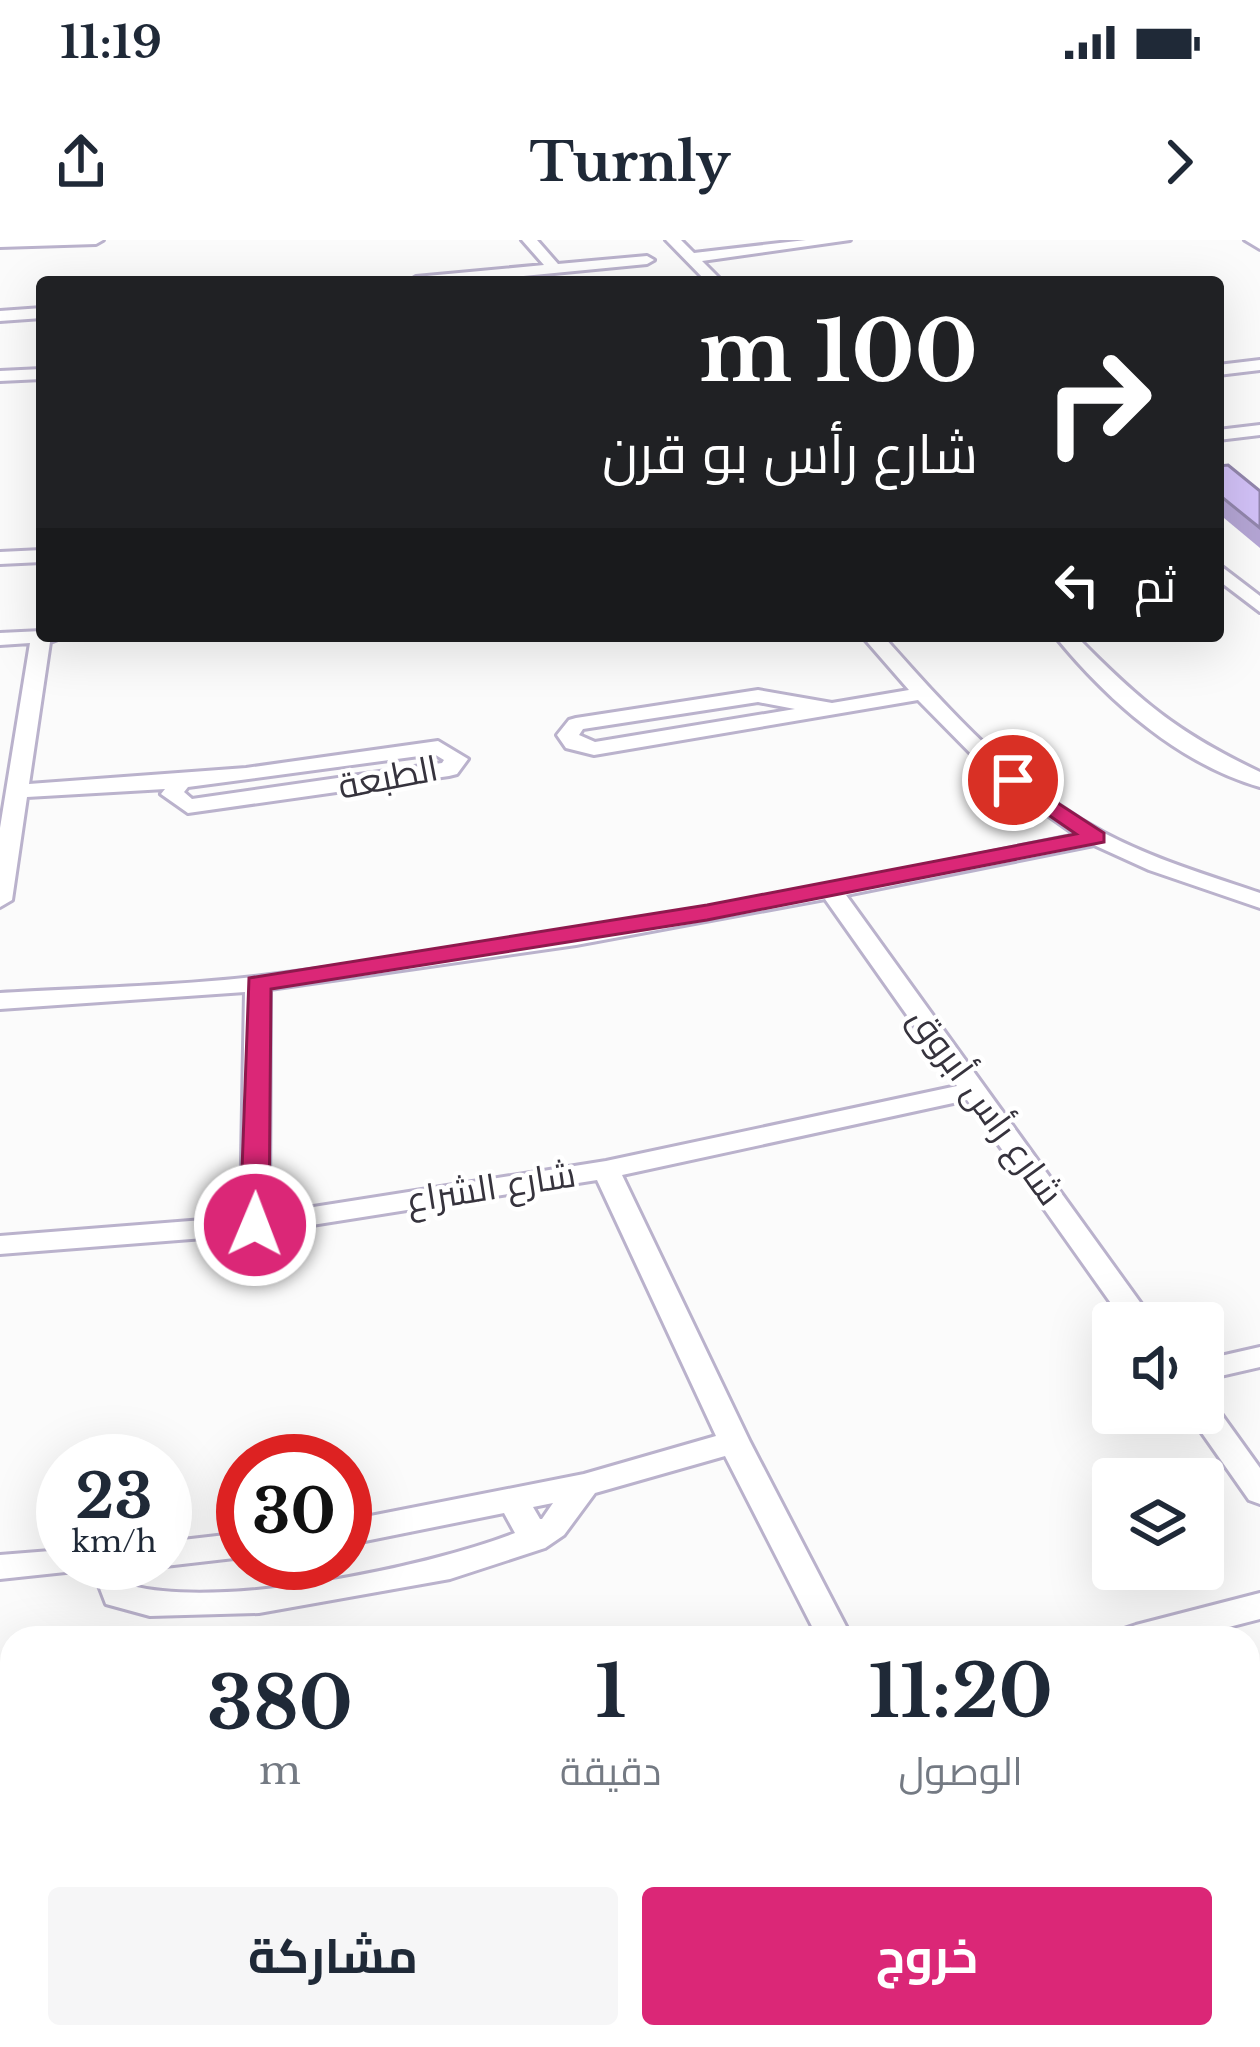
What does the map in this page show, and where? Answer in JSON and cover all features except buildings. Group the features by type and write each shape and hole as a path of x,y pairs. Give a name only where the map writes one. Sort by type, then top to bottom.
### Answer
{"street":[{"path":"0,243 97,240"},
{"path":"530,240 554,268"},
{"path":"673,240 709,276"},
{"path":"693,240 727,276"},
{"path":"691,258 843,240"},
{"path":"1252,240 1260,245"},
{"path":"475,276 647,260"},
{"path":"0,316 36,314"},
{"path":"1224,369 1260,364"},
{"path":"0,372 36,370"},
{"path":"1224,434 1260,430"},
{"path":"0,558 36,556"},
{"path":"1224,575 1260,606"},
{"path":"0,639 36,637"},
{"path":"0,900 40,642"},
{"path":"877,642 978,753 1048,808 1096,838 1260,902"},
{"path":"1071,642 1127,701 1186,745 1260,780"},
{"path":"1094,642 1151,700 1205,739 1260,765"},
{"path":"833,709 758,696 576,724 568,735 574,743 594,749 777,720 920,694"},
{"path":"758,696 773,707 777,720"},
{"name":"الطبعة","path":"16,791 113,784 181,791 262,799 448,769 457,759 438,747 248,775 181,791"},
{"path":"0,1001 258,983 397,964 830,890 1096,838"},
{"name":"شارع رأس أبروق","path":"830,890 1125,1302"},
{"path":"255,1225 258,983"},
{"name":"شارع الشراع","path":"0,1245 255,1225 606,1170 976,1090"},
{"path":"606,1170 734,1442 829,1626"},
{"path":"1224,1365 1260,1357"},
{"path":"1219,1434 1260,1492"},
{"path":"372,1528 584,1485 734,1442"},
{"path":"117,1590 118,1595 155,1606 405,1579 496,1557 534,1539 553,1527 584,1485"},
{"path":"514,1500 534,1539"},
{"path":"1182,1626 1260,1606"}],"route":[{"path":"255,1225 258,983 707,913 1096,838 1013,780"}]}
